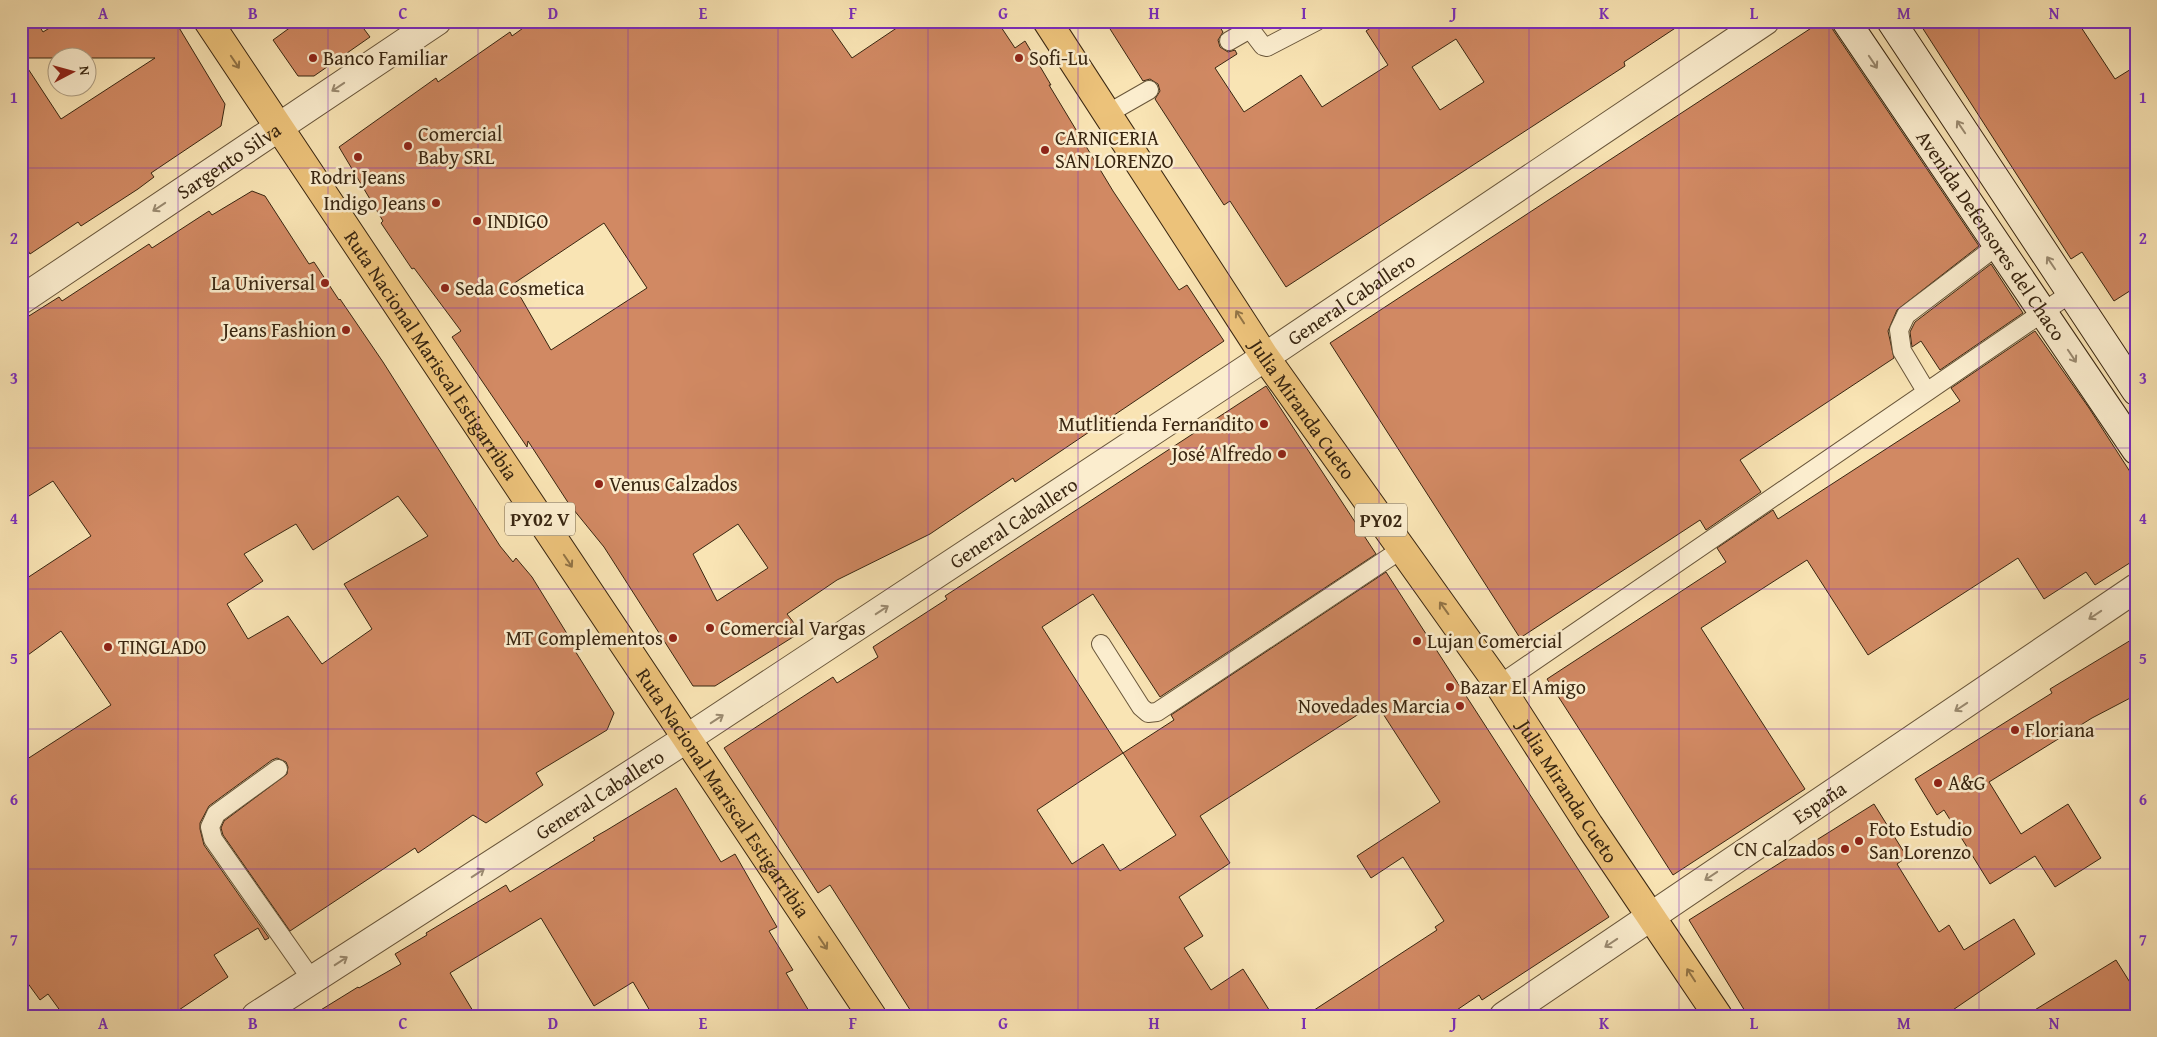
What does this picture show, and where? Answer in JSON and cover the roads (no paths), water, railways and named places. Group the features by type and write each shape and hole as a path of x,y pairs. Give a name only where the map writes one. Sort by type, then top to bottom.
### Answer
{"highway":[{"name":"Ruta Nacional Mariscal Estigarribia","path":"208,21 872,1016"},
{"name":"Julia Miranda Cueto","path":"1047,21 1266,357 1499,686 1589,825 1718,1016"}],"street":[{"name":"Sargento Silva","path":"21,300 437,21"},
{"name":"General Caballero","path":"256,1016 686,739 1266,357 1765,21"},
{"name":"Avenida Defensores del Chaco","path":"1846,21 2136,450"},
{"name":"Avenida Defensores del Chaco","path":"1891,21 2136,391"},
{"name":"España","path":"1504,1016 2136,588"}],"lane":[{"path":"1229,41 1249,25 1263,46 1267,47 1317,21"},
{"path":"1107,114 1149,90"},
{"path":"1926,391 1902,351 1899,330 1906,315 1998,245"},
{"path":"1499,686 2042,311 2071,293"},
{"path":"1100,644 1141,707 1148,713 1157,712 1402,550"},
{"path":"278,769 216,814 210,827 213,839 312,980"}],"place":[{"name":"Banco Familiar","path":"313,58"},
{"name":"Sofi-Lu","path":"1019,58"},
{"name":"Comercial Baby SRL","path":"408,146"},
{"name":"CARNICERIA SAN LORENZO","path":"1045,150"},
{"name":"Rodri Jeans","path":"358,157"},
{"name":"Indigo Jeans","path":"436,203"},
{"name":"INDIGO","path":"477,221"},
{"name":"La Universal","path":"325,283"},
{"name":"Seda Cosmetica","path":"445,288"},
{"name":"Jeans Fashion","path":"346,330"},
{"name":"Mutlitienda Fernandito","path":"1264,424"},
{"name":"José Alfredo","path":"1282,454"},
{"name":"Venus Calzados","path":"599,484"},
{"name":"Comercial Vargas","path":"710,628"},
{"name":"MT Complementos","path":"673,638"},
{"name":"Lujan Comercial","path":"1417,641"},
{"name":"TINGLADO","path":"108,647"},
{"name":"Bazar El Amigo","path":"1450,687"},
{"name":"Novedades Marcia","path":"1460,706"},
{"name":"Floriana","path":"2015,730"},
{"name":"A&G","path":"1938,783"},
{"name":"Foto Estudio San Lorenzo","path":"1859,841"},
{"name":"CN Calzados","path":"1845,849"}]}
